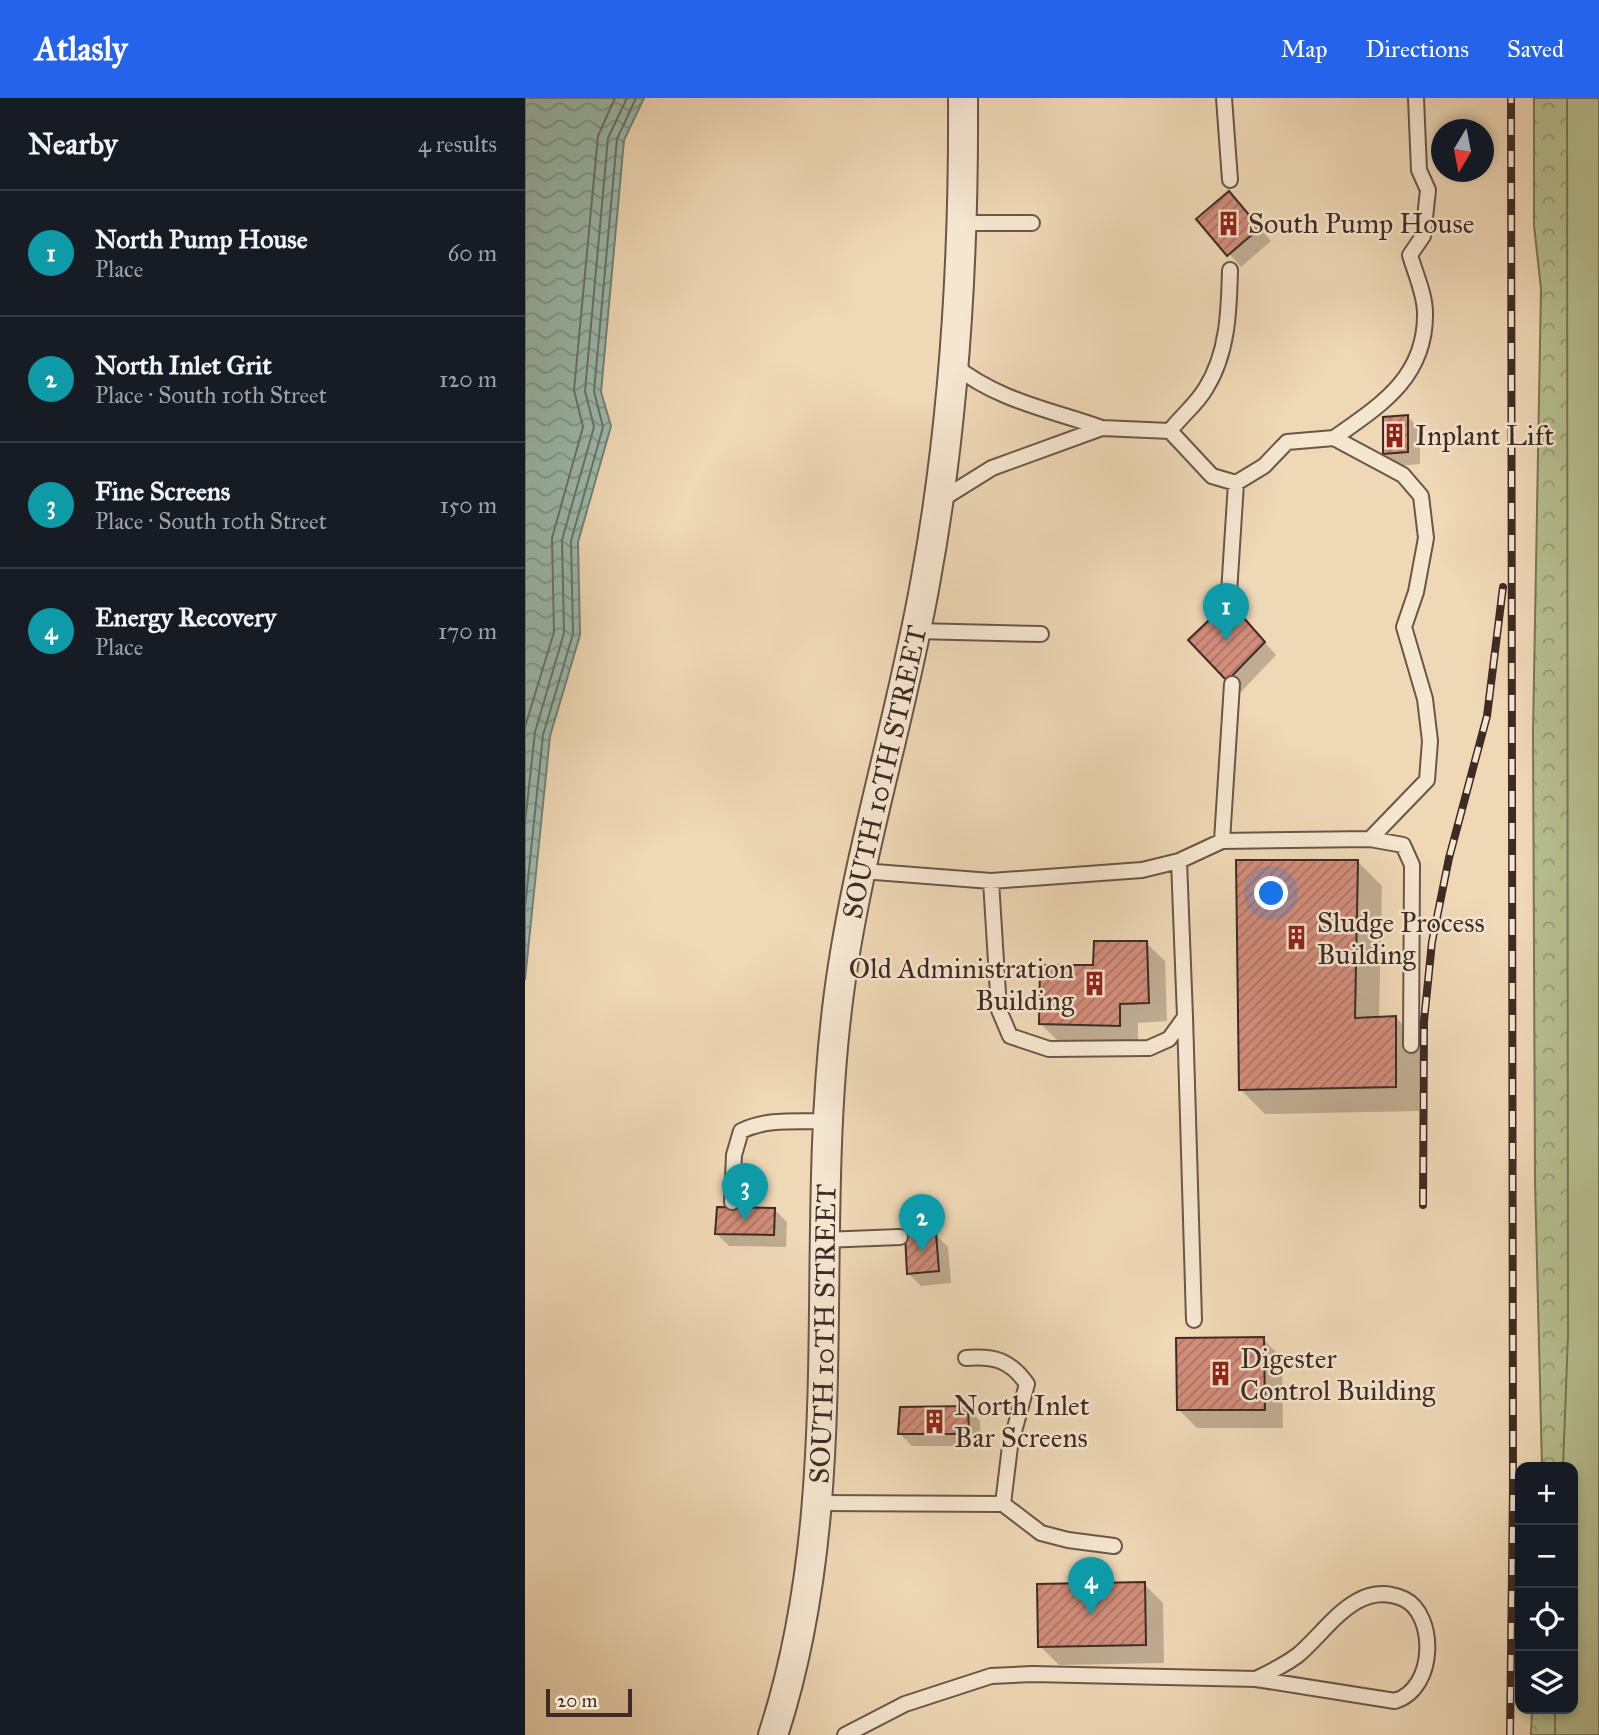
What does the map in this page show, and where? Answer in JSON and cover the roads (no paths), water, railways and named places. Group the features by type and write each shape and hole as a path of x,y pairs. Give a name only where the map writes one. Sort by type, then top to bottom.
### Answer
{"street":[{"name":"SOUTH 10TH STREET","path":"773,1735 797,1642 810,1574 819,1503 823,1444 826,1121 837,1005 862,871 915,631 939,501 954,365 964,223 963,98"}],"lane":[{"path":"1224,98 1230,180"},
{"path":"954,365 973,380 999,394 1102,428 1170,431 1212,475 1236,483 1264,466 1287,442 1334,438 1373,411 1407,379 1423,345 1425,311 1410,256 1423,236 1428,190 1419,170 1416,98"},
{"path":"964,223 1032,223"},
{"path":"1170,431 1205,390 1220,359 1229,311 1230,270"},
{"path":"939,501 992,468 1102,428"},
{"path":"1334,438 1403,474 1420,496 1426,538 1416,592 1404,627 1425,699 1430,741 1427,780 1370,839"},
{"path":"1229,593 1236,483"},
{"path":"915,631 1041,634"},
{"path":"1222,841 1231,684"},
{"path":"862,871 991,881 1142,870 1179,861 1222,841 1370,839 1403,845 1412,865 1411,1045"},
{"path":"1179,861 1194,1320"},
{"path":"991,881 999,1010 1010,1036 1049,1049 1149,1048 1169,1038 1185,1017"},
{"path":"732,1202 734,1155 741,1132 754,1125 774,1122 826,1121"},
{"path":"823,1240 900,1237"},
{"path":"966,1358 991,1356 1014,1366 1027,1384 1010,1446 1003,1504"},
{"path":"819,1503 1003,1504 1041,1533 1068,1540 1114,1546"},
{"path":"845,1735 905,1704 991,1676 1255,1679 1395,1701 1409,1697 1420,1683 1427,1666 1428,1641 1422,1622 1407,1600 1383,1593 1354,1600 1297,1655 1255,1679"}],"water":[{"path":"525,98 644,98 624,140 601,392 611,426 578,542 580,635 550,736 525,980"}],"railway":[{"path":"1510,1735 1513,1491 1511,98"},
{"path":"1423,1205 1424,1021 1432,942 1449,858 1487,716 1503,587"}],"place":[{"name":"South Pump House","path":"1228,223"},
{"name":"Inplant Lift","path":"1395,435"},
{"name":"North Pump House","path":"1226,641"},
{"name":"Sludge Process Building","path":"1297,938"},
{"name":"Old Administration Building","path":"1094,984"},
{"name":"Fine Screens","path":"745,1221"},
{"name":"North Inlet Grit","path":"922,1252"},
{"name":"Digester Control Building","path":"1220,1374"},
{"name":"North Inlet Bar Screens","path":"934,1421"},
{"name":"Energy Recovery","path":"1091,1615"}]}
